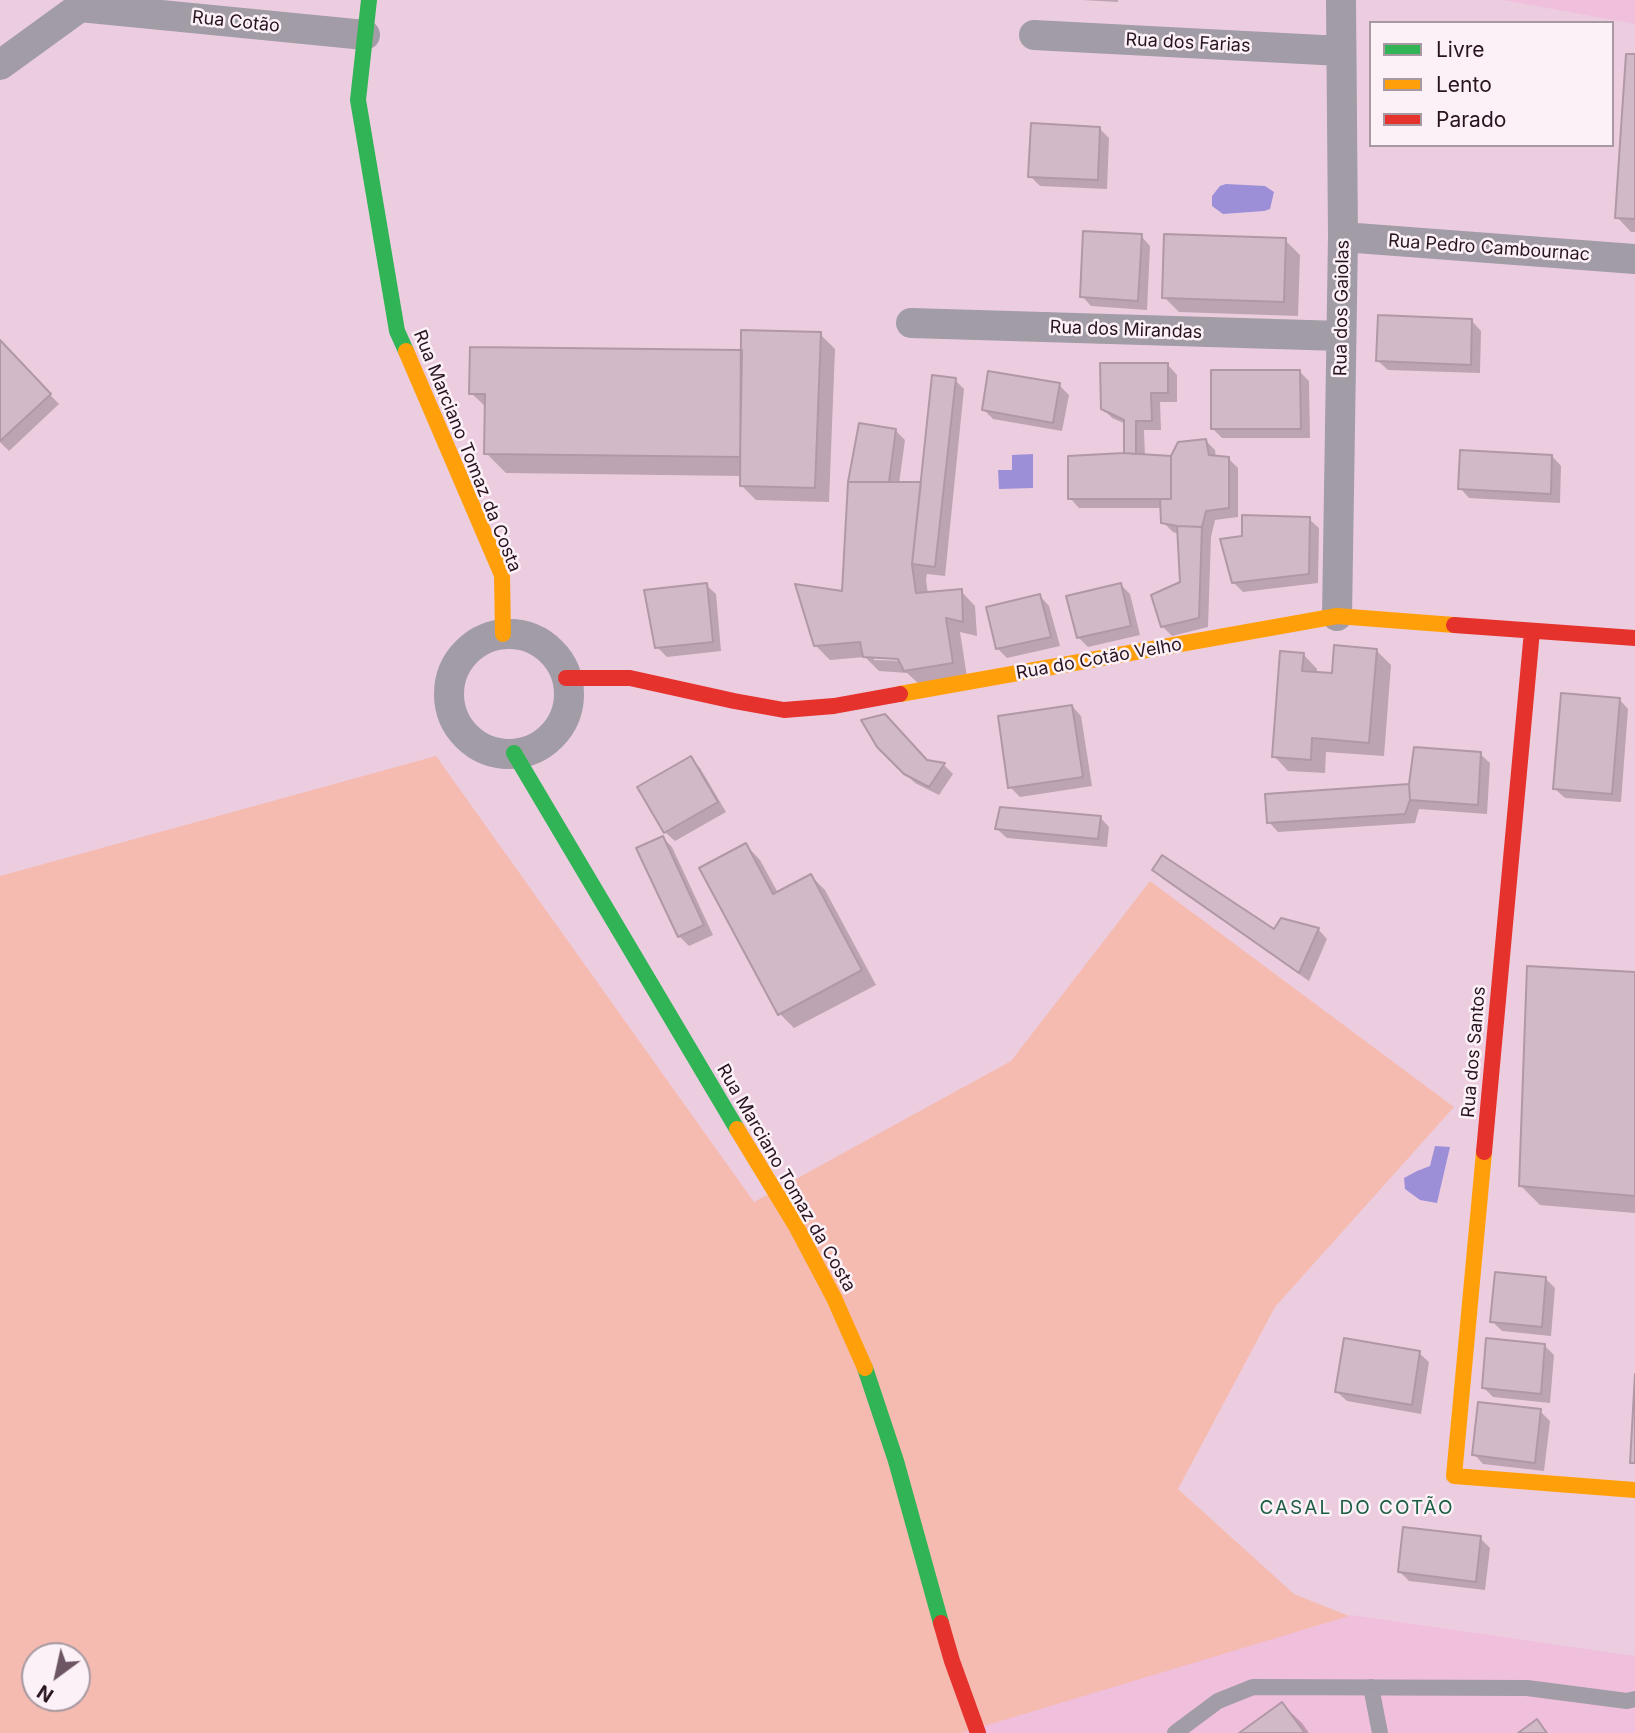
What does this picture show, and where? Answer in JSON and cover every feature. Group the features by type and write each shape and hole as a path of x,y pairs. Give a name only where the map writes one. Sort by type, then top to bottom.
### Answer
{"street":[{"name":"Rua Marciano Tomaz da Costa","path":"369,0 358,100 397,331 502,575 503,634"},
{"name":"Rua dos Gaiolas","path":"1337,617 1343,237 1341,0"},
{"name":"Rua Cotão","path":"0,65 70,4 365,34"},
{"name":"Rua dos Farias","path":"1034,35 1341,51"},
{"name":"Rua Pedro Cambournac","path":"1343,237 1635,259"},
{"name":"Rua dos Mirandas","path":"911,323 1341,337"},
{"name":"Rua do Cotão Velho","path":"566,678 630,678 784,710 834,706 1337,617 1635,638"},
{"name":"Rua dos Santos","path":"1532,631 1454,1476 1635,1490"},
{"path":"520,634 535,640 549,649 560,662 566,678 569,695 566,712 558,728 532,750 496,752 478,745 464,734 453,717 449,699 450,680 457,663 469,649 485,638 520,634"},
{"name":"Rua Marciano Tomaz da Costa","path":"514,753 796,1226 834,1298 866,1371 897,1461 952,1661 978,1733"}],"lane":[{"path":"1371,1687 1380,1733"},
{"path":"1175,1733 1218,1701 1253,1688 1527,1688 1627,1701 1635,1699"}],"shaded area":[{"path":"1503,0 1635,0 1635,24"},
{"path":"1220,186 1265,186 1274,192 1270,209 1223,214 1212,206 1212,196"},
{"path":"1033,454 1033,488 999,489 998,470 1012,470 1012,455"},
{"path":"436,756 754,1202 1011,1061 1150,881 1454,1107 1275,1307 1178,1489 1294,1594 1349,1616 961,1733 0,1733 0,876"},
{"path":"1435,1146 1450,1147 1437,1203 1420,1200 1405,1189 1404,1178 1430,1166"},
{"path":"1351,1615 1635,1656 1635,1733 954,1733"}],"building":[{"path":"1626,54 1635,54 1635,219 1615,218"},
{"path":"1031,123 1100,127 1098,180 1028,177"},
{"path":"1083,231 1142,234 1138,301 1080,297"},
{"path":"1164,234 1286,238 1284,302 1162,298"},
{"path":"1378,315 1472,319 1471,365 1376,361"},
{"path":"741,330 821,332 815,488 740,486"},
{"path":"0,340 51,394 0,441"},
{"path":"470,347 742,350 740,457 484,454 485,394 469,394"},
{"path":"1100,363 1168,363 1168,393 1151,393 1152,421 1136,421 1136,454 1124,453 1124,420 1101,409"},
{"path":"1211,370 1300,370 1301,429 1211,429"},
{"path":"988,371 1060,383 1053,423 982,410"},
{"path":"932,375 956,378 935,567 912,564"},
{"path":"859,423 896,429 889,482 848,482"},
{"path":"1206,439 1209,455 1229,457 1229,508 1206,511 1202,527 1161,523 1160,499 1171,499 1171,456 1178,442"},
{"path":"1460,450 1552,455 1551,494 1458,489"},
{"path":"1124,453 1171,456 1171,499 1068,499 1068,456"},
{"path":"848,482 921,482 912,564 916,593 962,589 963,622 946,618 953,663 904,671 898,659 863,657 860,642 814,646 795,584 842,591"},
{"path":"1242,515 1310,517 1309,574 1232,583 1220,539 1242,536"},
{"path":"1177,526 1202,527 1199,618 1161,627 1151,595 1180,582"},
{"path":"707,583 713,642 655,648 644,590"},
{"path":"1121,583 1131,626 1077,638 1066,596"},
{"path":"1040,594 1051,637 996,649 986,607"},
{"path":"1334,645 1377,649 1369,743 1312,738 1311,760 1272,757 1280,651 1304,653 1302,671 1332,673"},
{"path":"1561,693 1620,698 1612,794 1553,789"},
{"path":"1072,705 1083,777 1008,788 998,716"},
{"path":"885,714 927,760 945,763 929,787 904,774 877,747 861,720"},
{"path":"1414,747 1481,752 1478,805 1410,800 1409,784"},
{"path":"691,756 718,802 664,833 637,787"},
{"path":"1409,784 1410,800 1405,814 1267,823 1265,794"},
{"path":"1000,807 1101,816 1098,839 995,829"},
{"path":"663,836 704,925 678,937 636,848"},
{"path":"746,843 773,894 811,874 862,970 778,1015 699,868"},
{"path":"1162,855 1274,929 1281,918 1319,928 1299,973 1152,870"},
{"path":"1527,966 1635,972 1635,1196 1519,1186"},
{"path":"1495,1272 1546,1277 1542,1327 1490,1322"},
{"path":"1344,1338 1420,1351 1412,1405 1335,1392"},
{"path":"1486,1338 1545,1344 1541,1394 1482,1388"},
{"path":"1635,1374 1635,1463 1630,1463"},
{"path":"1478,1402 1541,1409 1535,1463 1472,1455"},
{"path":"1403,1527 1481,1536 1476,1582 1398,1572"},
{"path":"1282,1702 1305,1733 1239,1733"},
{"path":"1537,1719 1547,1733 1518,1733"}],"traffic: fast":[{"path":"369,0 358,100 397,331 406,351"},
{"path":"514,753 737,1129"},
{"path":"865,1368 896,1461 941,1623"}],"traffic: slow":[{"path":"406,351 502,575 503,634"},
{"path":"900,694 1337,616 1454,625"},
{"path":"737,1129 796,1226 834,1298 865,1368"},
{"path":"1484,1152 1454,1476 1635,1490"}],"traffic: jam":[{"path":"1454,625 1635,638"},
{"path":"1484,1152 1532,631"},
{"path":"566,678 630,678 784,710 834,706 900,694"},
{"path":"941,1623 978,1733"}],"district":[{"name":"CASAL DO COTÃO","path":"1357,1508"}]}
